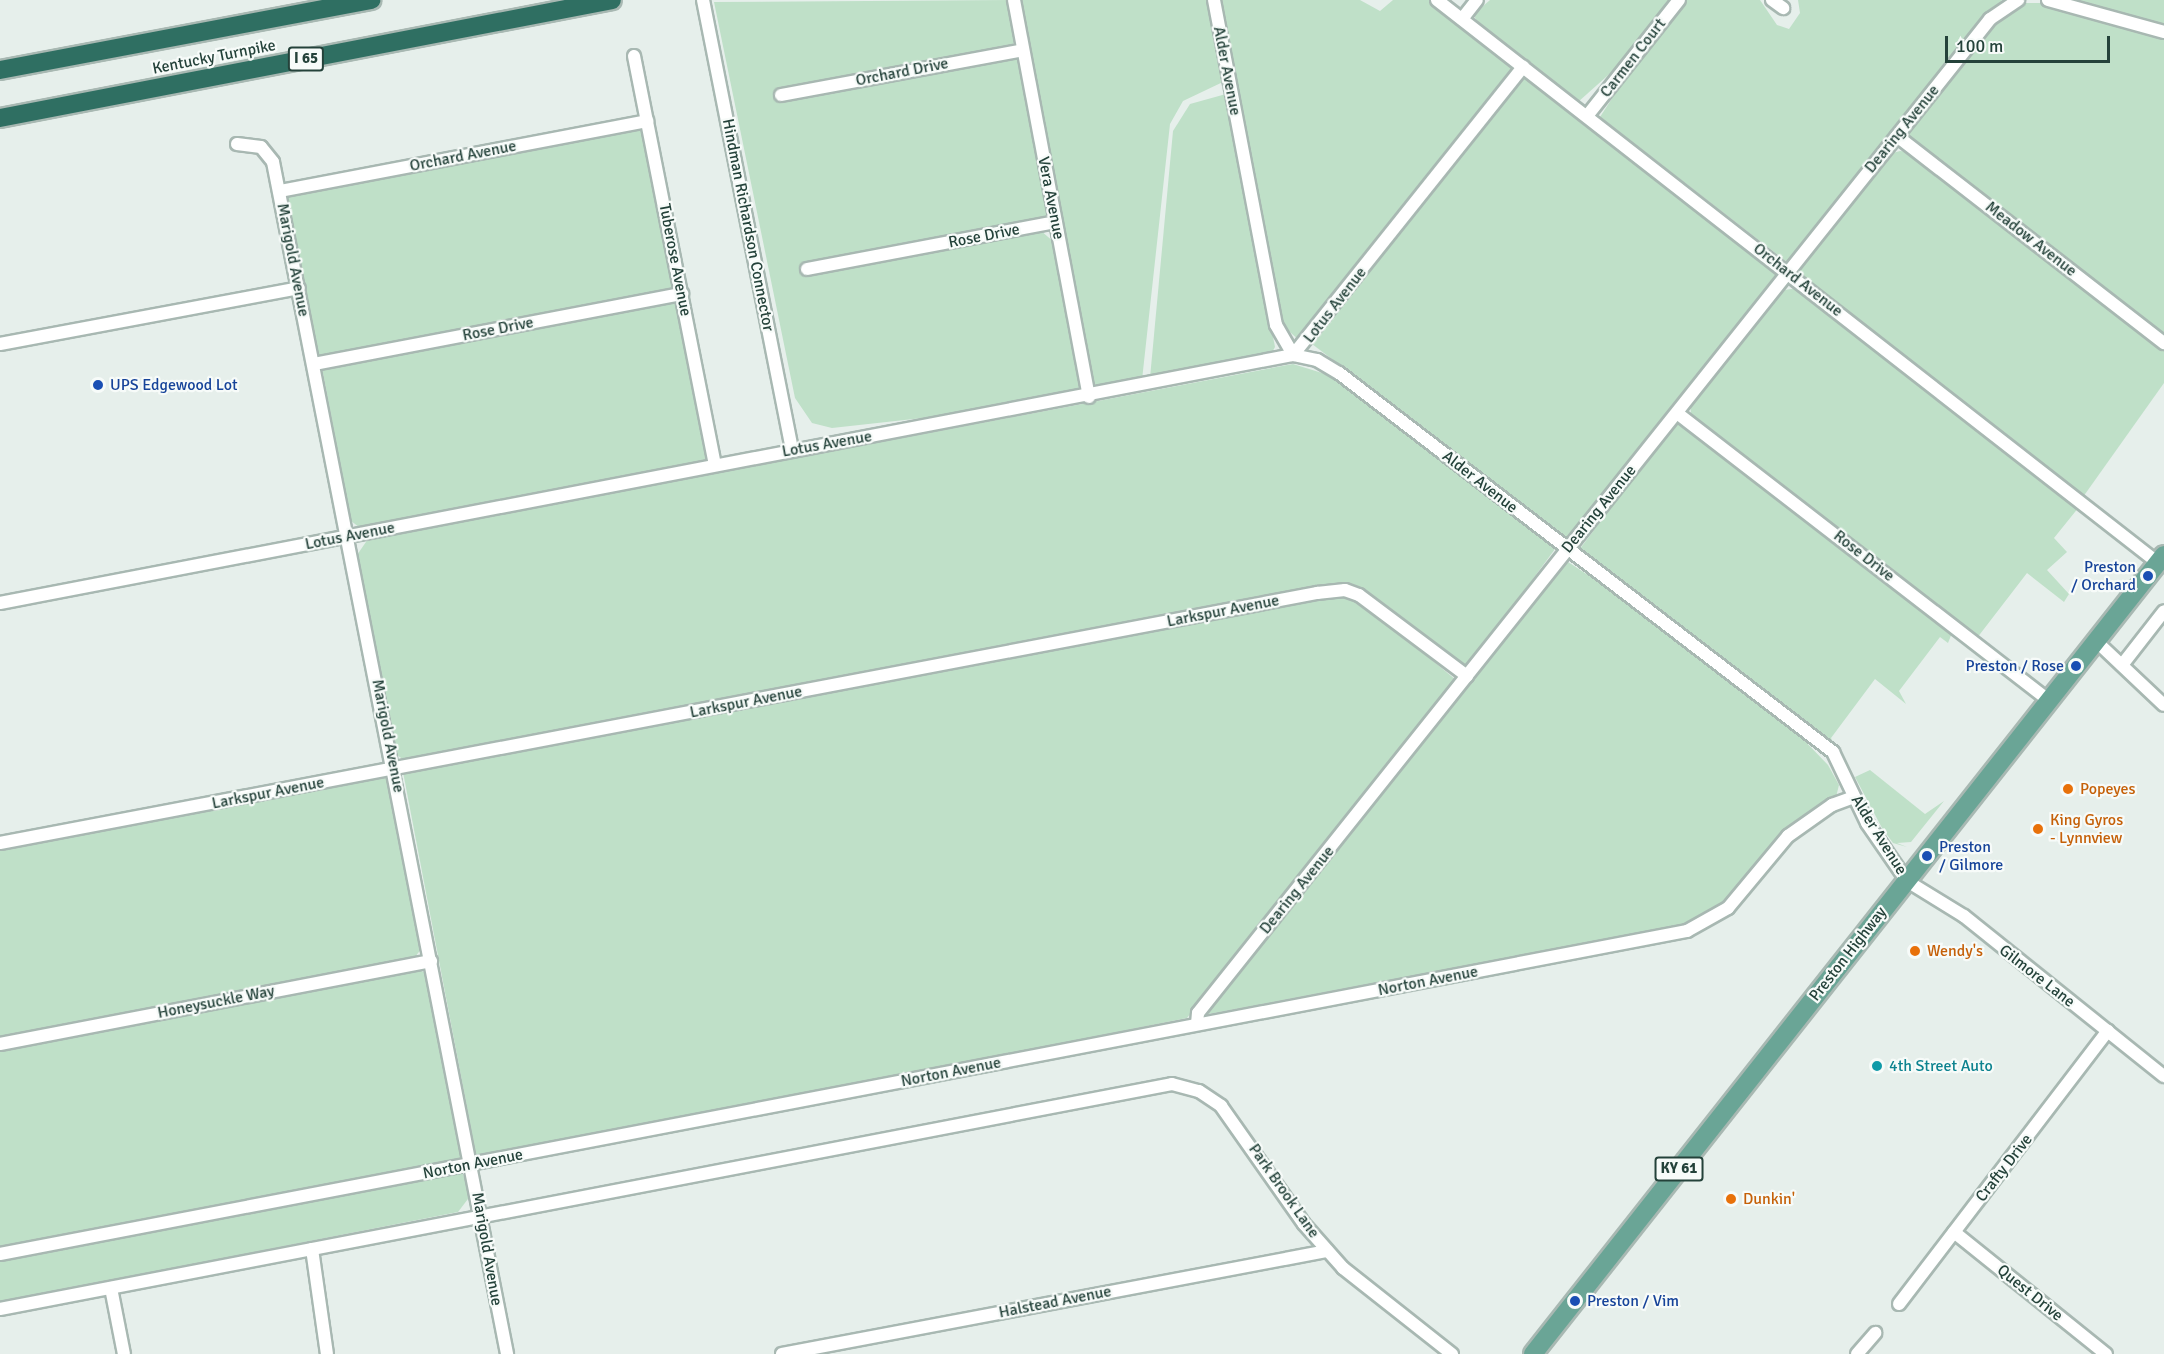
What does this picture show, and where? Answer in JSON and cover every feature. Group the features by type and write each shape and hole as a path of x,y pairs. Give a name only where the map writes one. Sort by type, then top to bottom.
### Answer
{"highway":[{"path":"0,70 371,0"},
{"name":"Kentucky Turnpike","path":"0,118 612,0"}],"main road":[{"name":"Preston Highway","path":"1533,1354 2161,559"}],"street":[{"name":"Hindman Richardson Connector","path":"703,0 792,450"},
{"name":"Vera Avenue","path":"1014,0 1089,396"},
{"name":"Alder Avenue","path":"1214,0 1276,325 1293,355 1339,373 1833,752 1854,797 1907,881"},
{"name":"Orchard Avenue","path":"1437,0 2161,559"},
{"path":"1462,19 1477,0"},
{"name":"Carmen Court","path":"1587,116 1679,0"},
{"path":"1772,0 1784,8"},
{"path":"2048,0 2164,32"},
{"name":"Dearing Avenue","path":"1197,1024 1198,1013 1897,136 1990,20 2015,1"},
{"name":"Orchard Drive","path":"781,95 1023,50"},
{"name":"Tuberose Avenue","path":"634,56 715,465"},
{"name":"Lotus Avenue","path":"0,603 792,450 1089,396 1293,355 1523,67"},
{"name":"Orchard Avenue","path":"280,191 647,121"},
{"name":"Meadow Avenue","path":"1897,136 2164,343"},
{"name":"Marigold Avenue","path":"237,144 261,147 273,162 280,191 472,1164 507,1354"},
{"name":"Rose Drive","path":"807,269 1056,222"},
{"path":"0,344 299,288"},
{"name":"Rose Drive","path":"314,364 682,294"},
{"name":"Rose Drive","path":"1677,413 2049,701"},
{"name":"Larkspur Avenue","path":"0,843 1345,590 1370,602 1467,676"},
{"path":"2122,665 2164,611"},
{"path":"2096,641 2164,705"},
{"name":"Norton Avenue","path":"0,1254 1687,931 1728,908 1797,829 1832,805 1854,797"},
{"name":"Gilmore Lane","path":"1907,881 1964,916 2164,1076"},
{"name":"Honeysuckle Way","path":"0,1044 431,961"},
{"name":"Crafty Drive","path":"1899,1304 2108,1032"},
{"name":"Park Brook Lane","path":"480,1215 1133,1088 1187,1087 1221,1106 1328,1251 1452,1354"},
{"path":"0,1310 480,1215"},
{"name":"Quest Drive","path":"1954,1232 2106,1354"},
{"path":"312,1249 327,1354"},
{"name":"Halstead Avenue","path":"782,1354 1328,1251"},
{"path":"111,1288 124,1354"},
{"path":"1857,1354 1875,1333"}],"green space":[{"path":"1010,0 1015,42 996,59 1017,59 1021,65 1049,211 1040,230 1055,243 1080,386 1076,392 977,412 832,428 812,423 795,398 714,2"},
{"path":"1020,0 1209,0 1225,81 1183,101 1170,124 1142,380 1101,388 1092,382"},
{"path":"1217,0 1360,0 1380,11 1393,0 1429,0 1513,70 1300,341 1282,325"},
{"path":"1490,0 1670,0 1615,69 1578,102 1477,24 1474,14"},
{"path":"1687,0 1760,0 1777,25 1789,29 1800,13 1798,0 2002,0 1787,262 1600,117 1633,66"},
{"path":"2068,0 2164,0 2164,28"},
{"path":"2018,3 2043,3 2164,36 2164,337 1908,135 1990,25"},
{"path":"1525,73 1778,274 1568,538 1312,344"},
{"path":"1226,94 1275,347 1271,354 1150,378 1173,131 1190,104"},
{"path":"634,127 645,132 674,290 317,356 287,198 291,193"},
{"path":"1900,151 1911,152 2164,348 2164,383 2083,497 1797,271 1889,154"},
{"path":"1797,288 2079,507 2054,538 2067,552 2047,570 2069,594 2064,602 2027,573 1977,638 1691,414 1690,403 1779,291"},
{"path":"679,300 709,459 359,527 351,521 322,368"},
{"path":"1293,364 1335,377 1555,549 1470,664 1459,665 1362,588 1345,582 404,760 397,755 357,555 368,539"},
{"path":"1685,423 1952,633 1948,643 1940,637 1899,691 1906,704 1875,679 1831,738 1835,746 1579,550 1674,424"},
{"path":"1565,560 1617,594 1801,737 1828,765 1839,785 1836,797 1785,831 1726,900 1682,925 1209,1014 1208,1007"},
{"path":"1336,595 1364,604 1456,680 1187,1018 477,1160 403,772"},
{"path":"1870,770 1925,814 1944,801 1911,842 1897,843 1907,847 1893,843 1882,828 1855,777"},
{"path":"389,776 422,948 415,957 0,1039 0,849"},
{"path":"417,969 426,973 465,1157 459,1162 0,1247 0,1048"},
{"path":"462,1172 471,1195 458,1212 0,1302 0,1257"}],"place":[{"name":"UPS Edgewood Lot","path":"98,385"},
{"name":"Preston / Orchard","path":"2148,576"},
{"name":"Preston / Rose","path":"2076,666"},
{"name":"Popeyes","path":"2068,789"},
{"name":"King Gyros - Lynnview","path":"2038,829"},
{"name":"Preston / Gilmore","path":"1927,856"},
{"name":"Wendy's","path":"1915,951"},
{"name":"4th Street Auto","path":"1877,1066"},
{"name":"Dunkin'","path":"1731,1199"},
{"name":"Preston / Vim","path":"1575,1301"}]}
